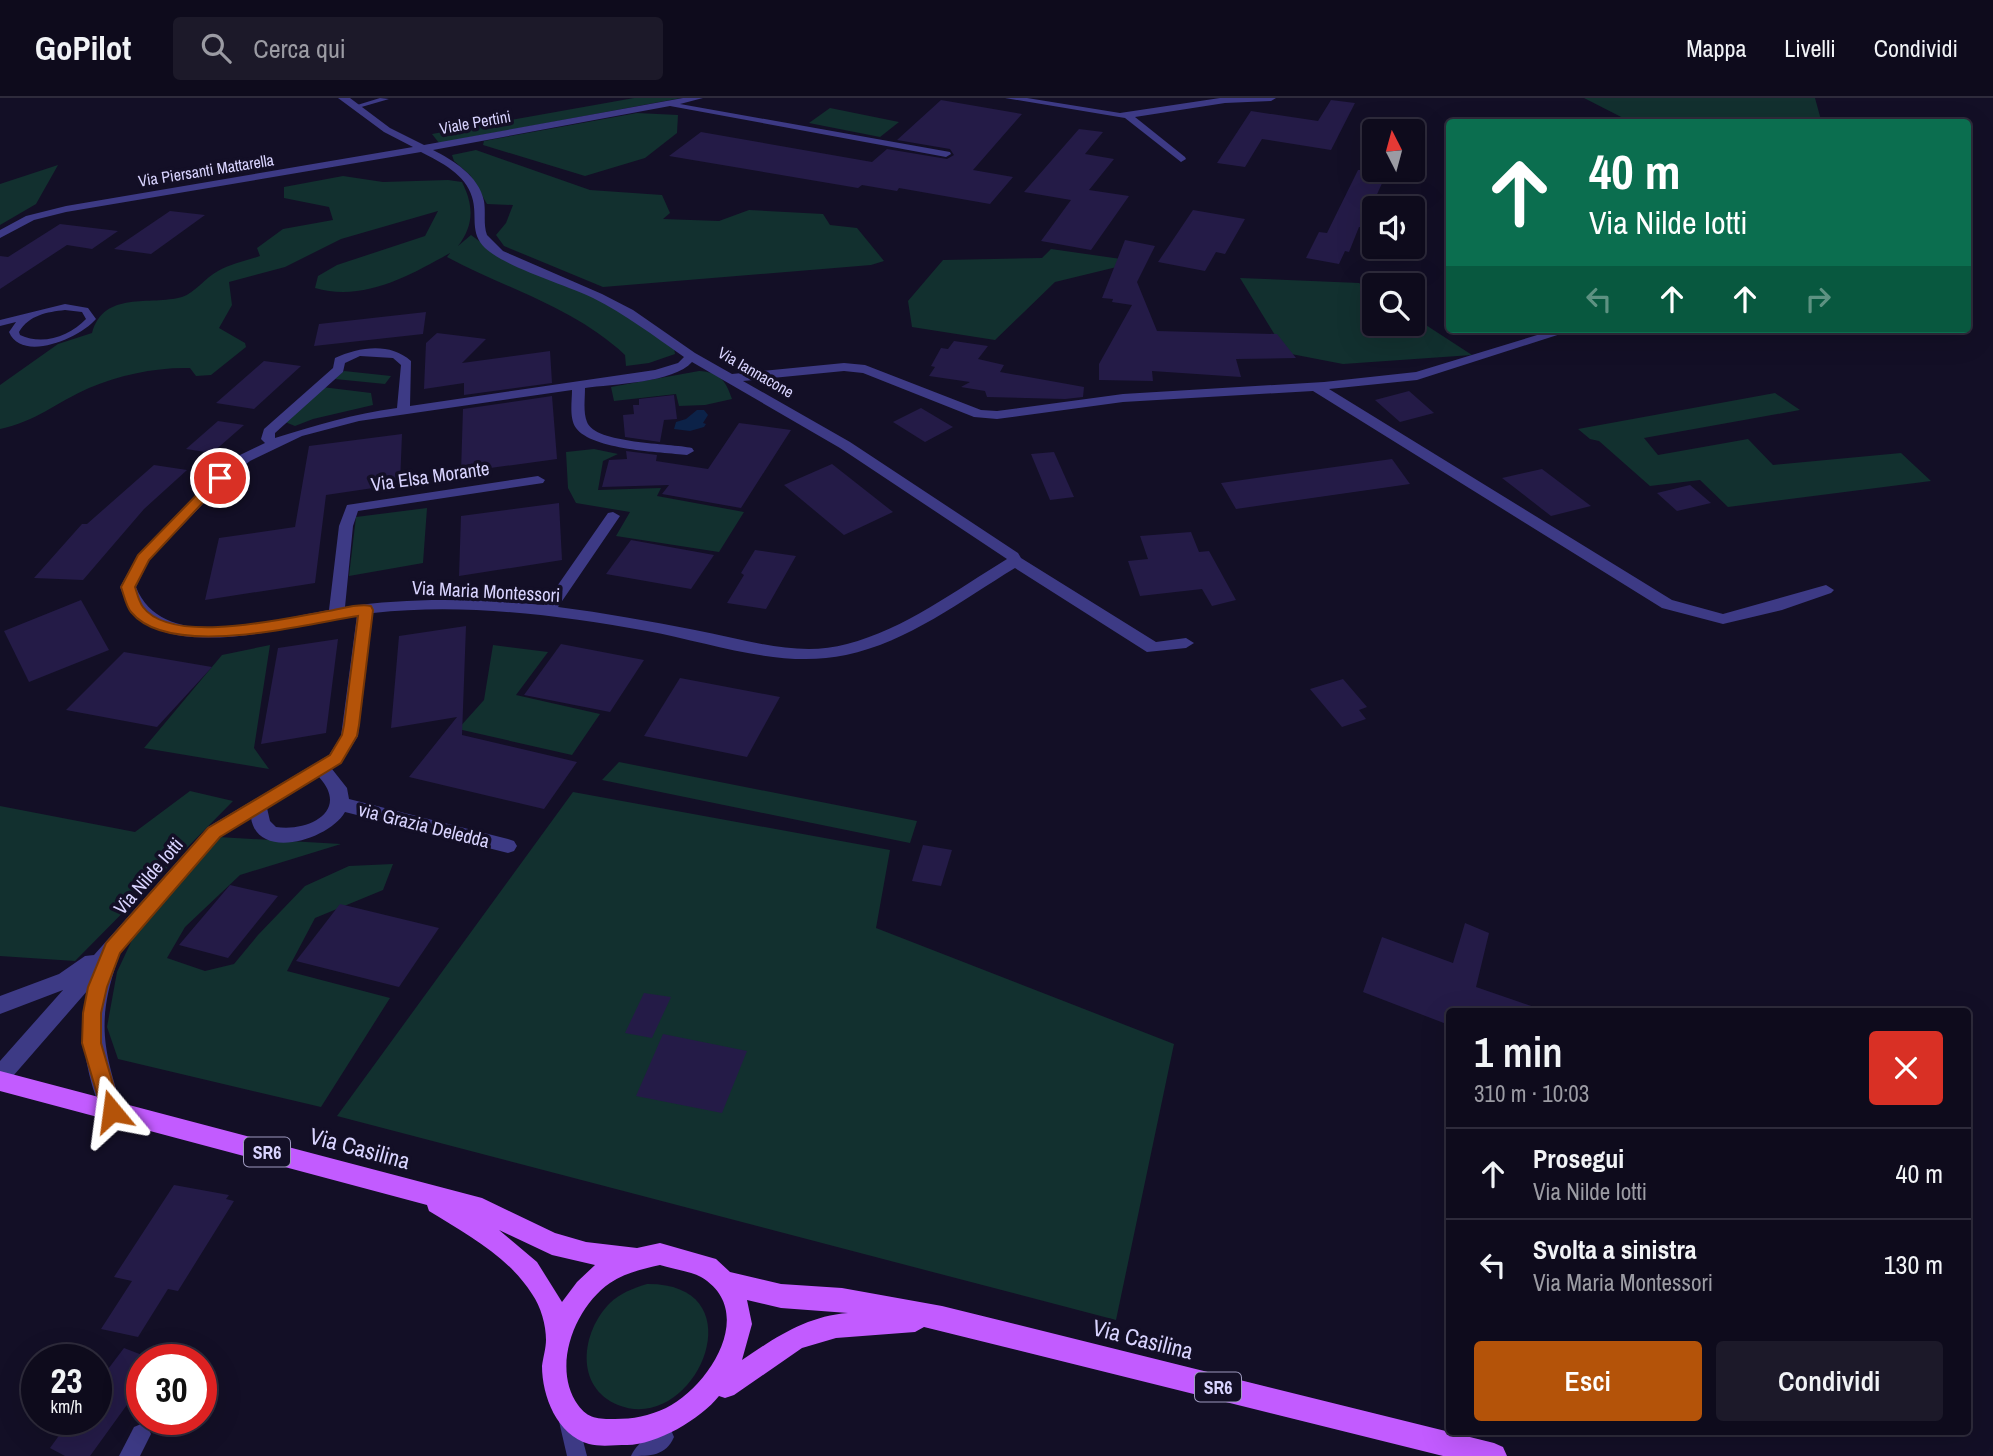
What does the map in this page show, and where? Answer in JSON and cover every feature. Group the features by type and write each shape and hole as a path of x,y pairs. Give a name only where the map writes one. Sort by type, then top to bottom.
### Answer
{"main road":[{"name":"Via Casilina","path":"0,1081 482,1209 552,1244 586,1253 634,1258"},
{"name":"Via Casilina","path":"422,1193 505,1246 534,1274 551,1304 558,1339"},
{"path":"660,1254 685,1256 707,1266 725,1283 736,1305 741,1331 737,1359 725,1386 709,1408 688,1425 664,1437 635,1443 607,1440 584,1428 566,1409 557,1388 554,1363 558,1339 569,1312 586,1288 609,1270 634,1258 660,1254"},
{"name":"Via Casilina","path":"725,1283 781,1296 842,1300 942,1318 1445,1450 1494,1456"},
{"name":"Via Casilina","path":"725,1386 796,1338 836,1326 942,1318"}],"street":[{"name":"Via Iannacone","path":"343,98 358,106 387,130 422,148 471,184 477,195 479,235 485,244 619,308 691,356 845,444 1013,555 1015,561 1153,648 1186,643"},
{"name":"Viale Pertini","path":"422,148 698,98"},
{"path":"1010,98 1112,116 1127,116 1225,100 1271,98"},
{"path":"665,104 946,154"},
{"path":"1127,116 1181,159"},
{"name":"Via Piersanti Mattarella","path":"0,235 30,218 54,211 201,188 422,148"},
{"path":"732,378 845,367 865,369 979,414 997,415 1123,398 1317,387 1417,376 1557,333"},
{"path":"274,443 268,439 269,432 339,369 338,361 358,352 396,354 407,364 403,410"},
{"name":"Via Maria Montessori","path":"691,356 674,369 578,386 340,420 274,443 231,468 172,526 137,568 128,587 136,609 147,619 163,626 202,633 227,633 366,610 456,605 547,612 788,654 827,655 859,648 886,635 1015,561"},
{"path":"578,386 581,425 588,434 609,440 687,451"},
{"path":"1317,387 1667,604 1723,619 1777,606 1825,590"},
{"name":"Via Elsa Morante","path":"336,614 346,526 352,508 538,480"},
{"path":"547,612 613,516"},
{"name":"Via Nilde Iotti","path":"0,1076 214,832 335,759 349,736 366,610"},
{"path":"258,805 261,824 272,834 290,836 312,831 330,819 340,804 339,790 322,769"},
{"name":"via Grazia Deledda","path":"340,804 508,846"},
{"path":"0,1005 65,980 112,949"},
{"path":"112,949 97,987 92,1013 92,1043 112,1111"}],"lane":[{"path":"358,106 385,99"},
{"path":"0,323 42,312 77,308 85,310 91,319 87,325 67,337 41,342 0,337"},
{"path":"21,340 14,332 16,327 42,312"},
{"path":"566,1409 576,1456"},
{"path":"129,1456 140,1435"},
{"path":"641,1456 664,1437"}],"green space":[{"path":"634,98 681,98 439,143 432,134"},
{"path":"1584,98 1815,98 1821,119 1625,119"},
{"path":"830,108 899,122 880,137 809,123"},
{"path":"637,113 678,115 677,133 645,158 585,176 483,145 484,141"},
{"path":"476,150 590,190 662,195 670,213 663,219 719,221 749,210 823,214 830,225 857,228 884,261 871,265 603,287 504,246 496,235 506,223 513,205 487,204 470,175 454,161 452,155"},
{"path":"58,165 36,204 0,225 0,184"},
{"path":"343,176 383,182 462,182 469,199 470,215 467,231 458,246 471,235 490,249 621,308 674,348 675,354 649,363 626,366 625,355 585,324 447,257 450,253 402,278 368,289 351,292 315,288 318,276 337,265 425,236 438,211 341,239 285,267 229,282 232,305 219,328 245,343 246,347 211,375 196,376 190,368 177,368 125,376 77,393 35,417 0,429 0,385 58,344 92,333 98,319 117,305 182,297 218,271 260,256 257,248 283,229 333,220 329,207 284,198 284,187"},
{"path":"1051,249 1128,260 1125,265 1055,282 995,340 912,327 908,301 943,260 1042,258"},
{"path":"1240,278 1359,283 1362,285 1362,336 1425,336 1425,324 1472,355 1343,364 1286,353"},
{"path":"344,371 391,376 385,384 335,379"},
{"path":"699,371 712,373 721,379 732,399 705,405 679,406 676,394 614,401 611,387"},
{"path":"322,387 371,393 373,405 295,426 285,422"},
{"path":"1775,393 1800,410 1644,438 1658,455 1748,439 1773,465 1901,453 1931,481 1728,507 1700,480 1650,486 1599,441 1590,439 1578,429"},
{"path":"594,449 618,454 603,461 598,490 661,488 657,496 744,512 719,552 616,536 630,512 576,503 568,488 566,452"},
{"path":"427,508 423,563 349,576 356,517"},
{"path":"270,645 254,748 269,769 144,748 222,655"},
{"path":"493,645 548,652 516,695 600,714 572,755 458,729 484,700"},
{"path":"619,762 917,821 910,843 602,780"},
{"path":"190,791 233,801 75,961 0,956 0,806 135,832"},
{"path":"573,792 890,850 876,928 1174,1044 1116,1320 337,1116"},
{"path":"218,837 341,844 240,875 185,927 167,958 205,971 234,964 305,886 349,866 393,864 383,890 315,918 287,971 390,998 321,1107 118,1059 107,1027 117,972 139,925"},
{"path":"647,1284 682,1290 701,1307 708,1330 704,1356 691,1380 671,1399 646,1409 618,1405 604,1397 594,1386 588,1372 587,1358 588,1343 600,1315 618,1296"}],"water":[{"path":"697,410 704,410 708,415 703,423 706,424 704,427 690,431 674,429 676,422 686,419"}],"building":[{"path":"941,100 1022,114 973,170 1013,177 990,204 899,188 897,191 862,185 858,188 669,156 701,132 872,162 887,149 947,159 954,155 950,149 897,140"},
{"path":"1331,100 1355,103 1331,150 1262,139 1245,167 1217,163 1251,111 1318,121"},
{"path":"1079,129 1103,132 1085,154 1114,159 1089,190 1129,196 1091,250 1041,241 1071,200 1024,192"},
{"path":"1358,170 1362,170 1362,182 1383,182 1376,196 1362,196 1362,227 1359,227 1349,252 1345,251 1339,264 1306,258 1319,232 1327,233"},
{"path":"1193,210 1245,219 1225,254 1216,252 1205,271 1158,262"},
{"path":"170,211 205,215 151,254 114,249"},
{"path":"60,224 118,231 92,249 67,245 0,289 0,256 8,257"},
{"path":"1125,240 1155,246 1137,282 1157,331 1277,334 1296,358 1236,359 1241,377 1152,371 1153,381 1099,380 1099,364 1132,305 1102,298"},
{"path":"426,312 423,334 314,346 319,324"},
{"path":"437,333 486,339 462,363 550,351 552,383 464,395 464,383 424,389 426,343"},
{"path":"954,341 988,346 978,359 1004,365 1000,372 1084,387 1083,397 987,397 985,391 961,387 970,382 929,376 935,367 931,366 941,348 948,349"},
{"path":"264,361 301,366 254,409 216,403"},
{"path":"1409,391 1434,413 1400,422 1375,400"},
{"path":"674,395 677,419 664,420 660,442 625,437 623,415 634,414 633,405 639,405 639,399"},
{"path":"552,396 557,459 461,472 463,409"},
{"path":"921,408 953,427 925,442 893,422"},
{"path":"218,421 244,425 212,453 186,449"},
{"path":"739,423 791,430 741,508 662,494 669,485 602,487 609,460 627,459 626,451 657,455 656,461 708,469"},
{"path":"402,434 400,484 326,495 315,583 205,600 219,538 295,527 309,446"},
{"path":"1054,452 1074,497 1050,500 1031,454"},
{"path":"1392,459 1410,484 1236,509 1221,483"},
{"path":"832,464 893,512 844,535 784,485"},
{"path":"154,465 187,470 144,509 83,580 34,578 82,524 87,524"},
{"path":"1542,469 1591,506 1551,516 1502,478"},
{"path":"1690,485 1711,503 1677,511 1657,493"},
{"path":"559,503 562,560 459,576 461,516"},
{"path":"1191,532 1199,552 1209,551 1236,600 1212,606 1202,589 1140,596 1128,561 1148,559 1140,536"},
{"path":"631,540 714,555 691,589 606,574"},
{"path":"755,550 796,556 766,609 727,603"},
{"path":"81,600 109,650 29,682 4,631"},
{"path":"466,626 462,735 577,762 544,809 409,777 457,717 391,728 399,636"},
{"path":"338,639 326,733 261,744 278,648"},
{"path":"561,644 644,660 610,712 524,695"},
{"path":"124,652 212,667 157,727 66,710"},
{"path":"680,678 780,697 747,757 644,736"},
{"path":"1343,679 1367,707 1359,710 1366,719 1342,727 1310,689"},
{"path":"923,845 952,850 941,886 912,881"},
{"path":"230,885 278,896 228,958 179,945"},
{"path":"340,904 439,928 399,987 296,961"},
{"path":"1465,923 1489,933 1476,987 1537,1008 1446,1008 1446,1024 1363,992 1382,937 1453,963"},
{"path":"644,993 671,997 652,1038 625,1033"},
{"path":"663,1034 747,1051 722,1113 636,1096"},
{"path":"174,1185 229,1195 226,1199 234,1201 178,1291 168,1289 138,1337 101,1329 132,1281 114,1277"},
{"path":"126,1349 126,1406 112,1426 112,1364"},
{"path":"59,1435 105,1435 90,1456 65,1456 50,1448"}],"route":[{"path":"112,1111 92,1043 92,1013 97,987 112,949 214,832 335,759 344,746 352,725 366,610 227,633 202,633 163,626 147,619 136,609 128,587 143,558 220,478"}]}
